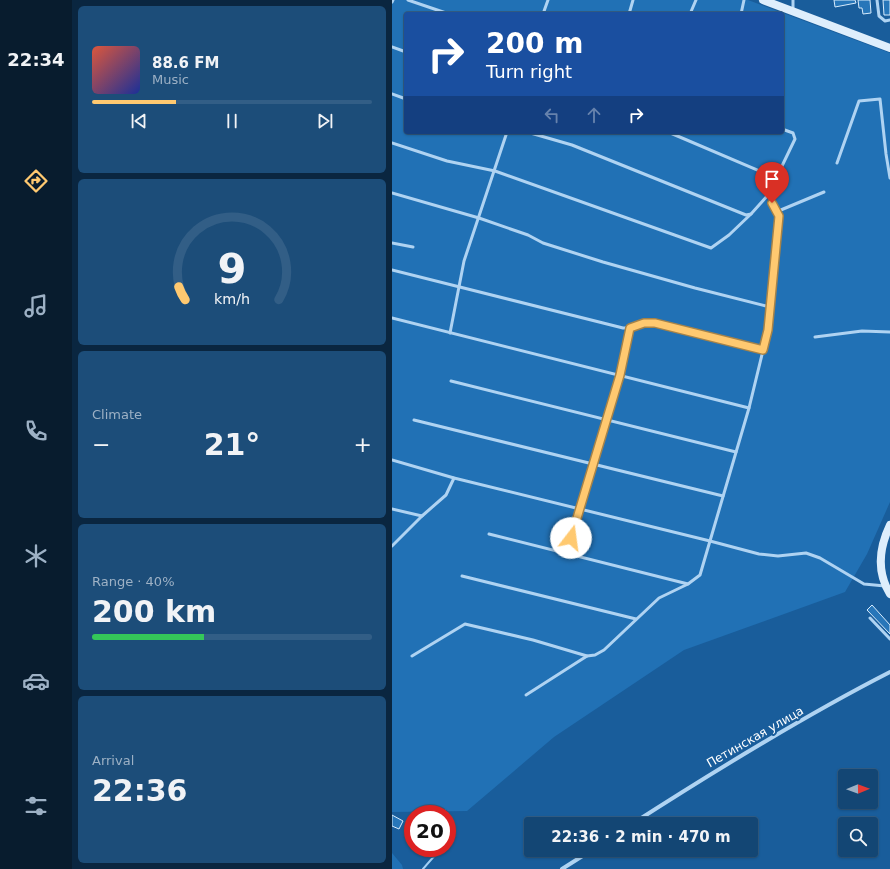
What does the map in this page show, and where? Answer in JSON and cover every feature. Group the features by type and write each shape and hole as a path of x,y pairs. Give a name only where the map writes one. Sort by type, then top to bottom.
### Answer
{"street":[{"path":"763,0 890,48"},
{"path":"890,525 881,551 880,564 885,586 890,594"},
{"name":"Петинская улица","path":"643,817 700,780 860,687 890,672"},
{"path":"562,869 581,857"}],"lane":[{"path":"408,0 443,12"},
{"path":"544,12 548,0"},
{"path":"630,12 633,0"},
{"path":"691,12 696,0"},
{"path":"741,12 744,0"},
{"path":"793,0 794,12"},
{"path":"877,0 879,16 884,21 890,20"},
{"path":"392,47 404,51"},
{"path":"392,94 404,98"},
{"path":"837,163 859,101 880,99 890,178"},
{"path":"392,143 447,161 495,171 711,248 729,235 768,195 794,139 793,133 784,130"},
{"path":"450,333 460,288 464,261 506,134"},
{"path":"534,134 572,145 746,215 751,214"},
{"path":"673,134 776,178"},
{"path":"776,212 824,192"},
{"path":"392,193 479,218 528,235 543,243 602,262 770,307"},
{"path":"412,656 465,624 533,640 587,656 595,655 604,650 659,598 688,584 700,575 749,408 768,330 779,216 768,195"},
{"path":"392,242 413,247"},
{"path":"392,270 460,288 630,328 640,324 655,323 763,350"},
{"path":"392,318 749,408"},
{"path":"567,553 579,508 620,375 630,328"},
{"path":"815,337 862,331 890,332"},
{"path":"451,381 736,452"},
{"path":"414,420 723,496"},
{"path":"392,460 454,478 710,540 759,554 778,556 806,553 820,558 864,584 885,586"},
{"path":"392,546 422,516 446,495 454,478"},
{"path":"392,509 422,516"},
{"path":"489,534 688,584"},
{"path":"462,576 636,619"},
{"path":"870,618 890,639"},
{"path":"526,695 587,656"}],"shaded area":[{"path":"392,0 748,0 780,12 404,12 404,134 784,134 784,13 890,53 890,502 867,554 845,592 684,650 554,737 467,811 456,811 456,805 404,805 404,812 392,812"},
{"path":"392,853 402,865 403,869 392,869"}],"building":[{"path":"834,0 855,0 856,3 835,7"},
{"path":"858,0 870,0 871,13 863,14 862,8 859,8"},
{"path":"883,0 890,0 890,15 884,15"},
{"path":"872,605 890,625 890,634 867,610"},
{"path":"392,815 403,821 399,829 392,826"}],"waterway":[{"path":"423,869 433,857"}],"route":[{"path":"571,538 620,375 630,328 644,323 655,323 684,329 763,350 768,330 779,216 772,203"}]}
